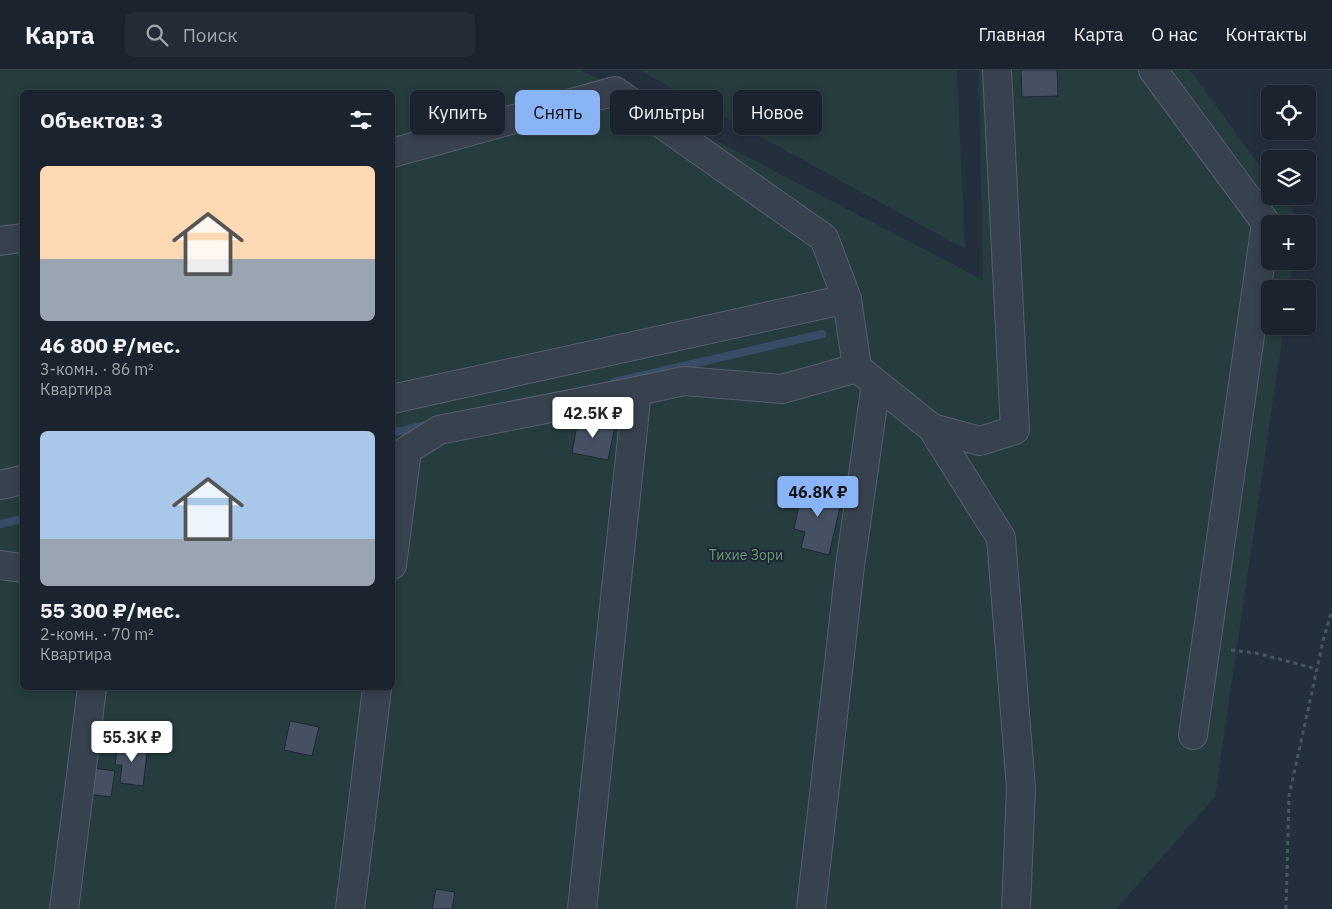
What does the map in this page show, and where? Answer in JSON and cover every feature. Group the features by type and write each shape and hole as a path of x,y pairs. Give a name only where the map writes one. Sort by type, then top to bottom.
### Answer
{"street":[{"path":"932,428 980,441 1015,430 997,70"},
{"path":"1153,70 1266,223 1193,735"},
{"path":"395,152 615,91 824,238 846,298 867,376 850,566 811,909"},
{"path":"0,241 20,238"},
{"path":"395,398 846,298"},
{"path":"395,523 400,452 439,430 637,392 684,381 782,389 867,376 932,428 1001,538 1021,788 1016,909"},
{"path":"582,909 637,392"},
{"path":"0,485 20,480"},
{"path":"0,565 20,568"},
{"path":"64,909 92,690"},
{"path":"350,909 377,690"}],"path":[{"path":"1286,909 1289,796 1332,610"},
{"path":"1206,647 1256,653 1317,669"}],"green space":[{"name":"Тихие Зори","path":"0,70 581,70 619,90 610,90 610,135 705,135 983,280 979,70 1190,70 1261,168 1261,205 1288,205 1295,215 1261,215 1261,270 1292,270 1290,280 1261,280 1261,335 1283,335 1215,797 1116,909 0,909"},
{"path":"639,70 957,70 965,249 757,135 822,135 822,90 733,90 733,122 723,116 723,90 675,90"}],"building":[{"path":"1021,70 1057,70 1058,96 1022,97"},
{"path":"578,419 615,426 608,460 572,453"},
{"path":"803,486 843,494 829,555 801,548 805,532 794,529"},
{"path":"290,721 319,727 312,756 284,750"},
{"path":"118,742 148,746 143,786 120,783 122,765 115,765"},
{"path":"93,768 115,771 111,797 89,794"},
{"path":"436,889 455,892 452,909 432,909"}],"waterway":[{"path":"614,382 822,334"},
{"path":"395,432 427,425"},
{"path":"0,524 20,519"}]}
